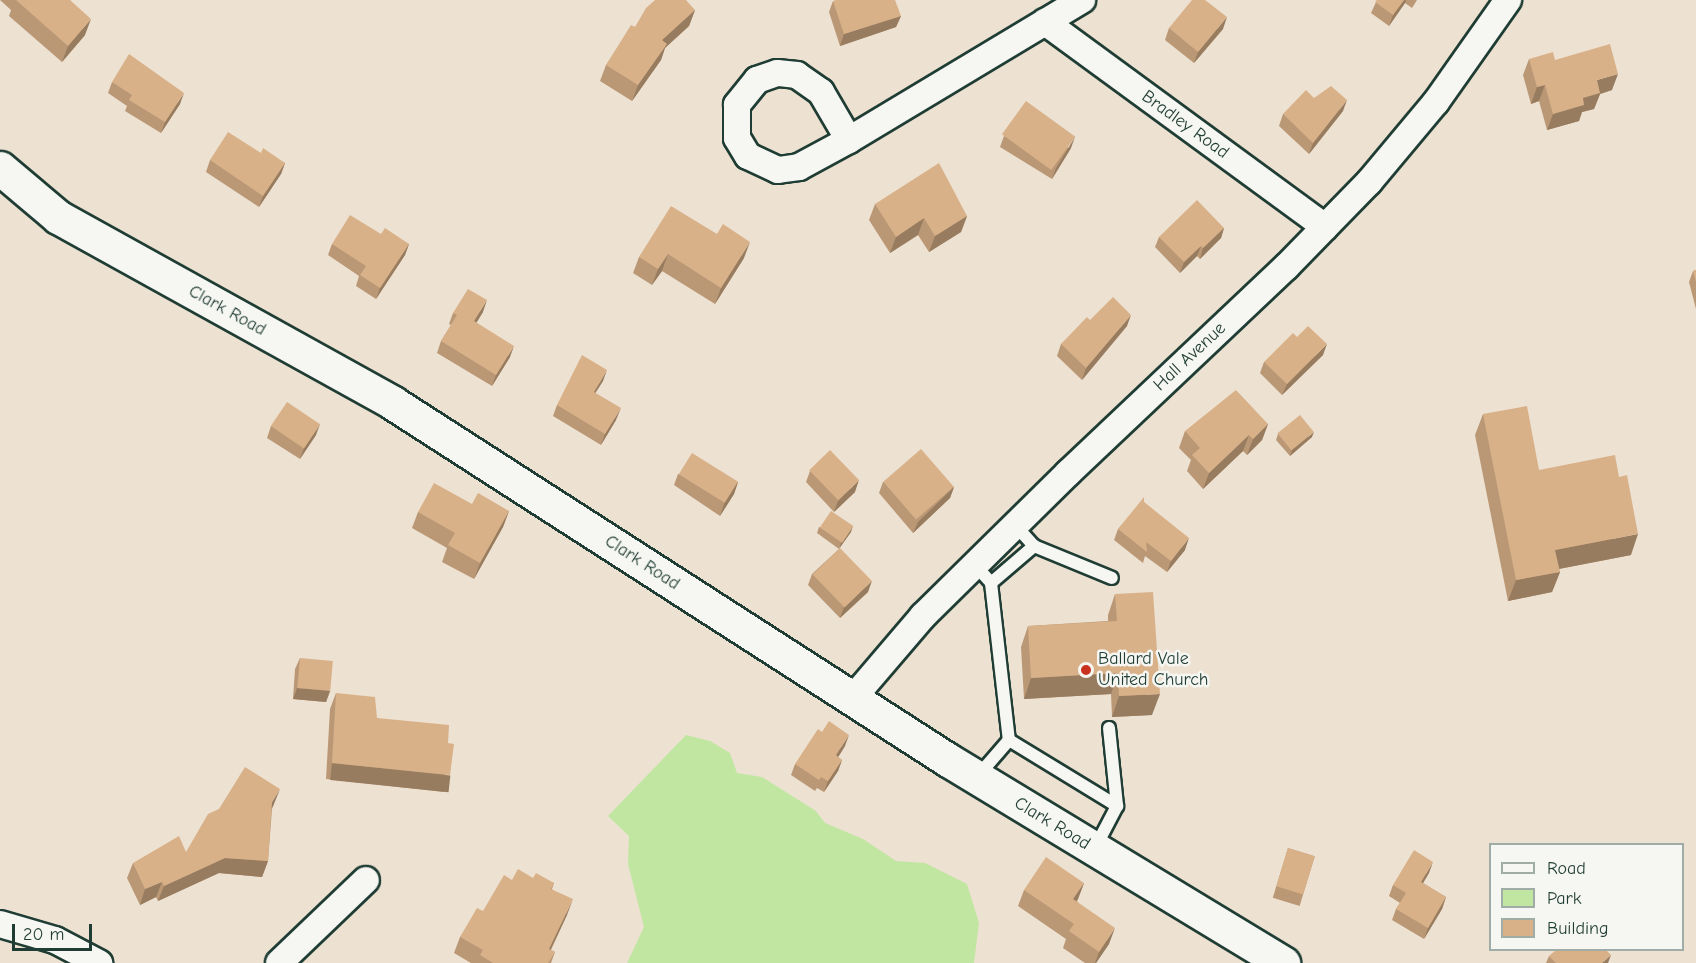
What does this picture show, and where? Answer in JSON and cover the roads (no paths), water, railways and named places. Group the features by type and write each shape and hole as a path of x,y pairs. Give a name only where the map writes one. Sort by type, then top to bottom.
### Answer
{"main road":[{"name":"Clark Road","path":"0,168 58,217 393,403 977,778 1283,963"}],"street":[{"path":"849,140 821,92 797,75 777,73 757,80 737,105 734,127 741,148 767,168 800,167 849,140 1082,0"},
{"name":"Hall Avenue","path":"853,699 923,616 983,574 1015,525 1325,227 1436,102 1508,0"},
{"name":"Bradley Road","path":"1045,22 1325,227"},
{"path":"279,963 366,880"},
{"path":"0,924 55,940 99,963"}],"lane":[{"path":"1015,525 1034,546 1112,578"},
{"path":"977,778 1009,740 983,574 1034,546"},
{"path":"1094,849 1117,806 1109,728"},
{"path":"1009,740 1117,806"}],"place":[{"name":"Ballard Vale United Church","path":"1086,670"}]}
